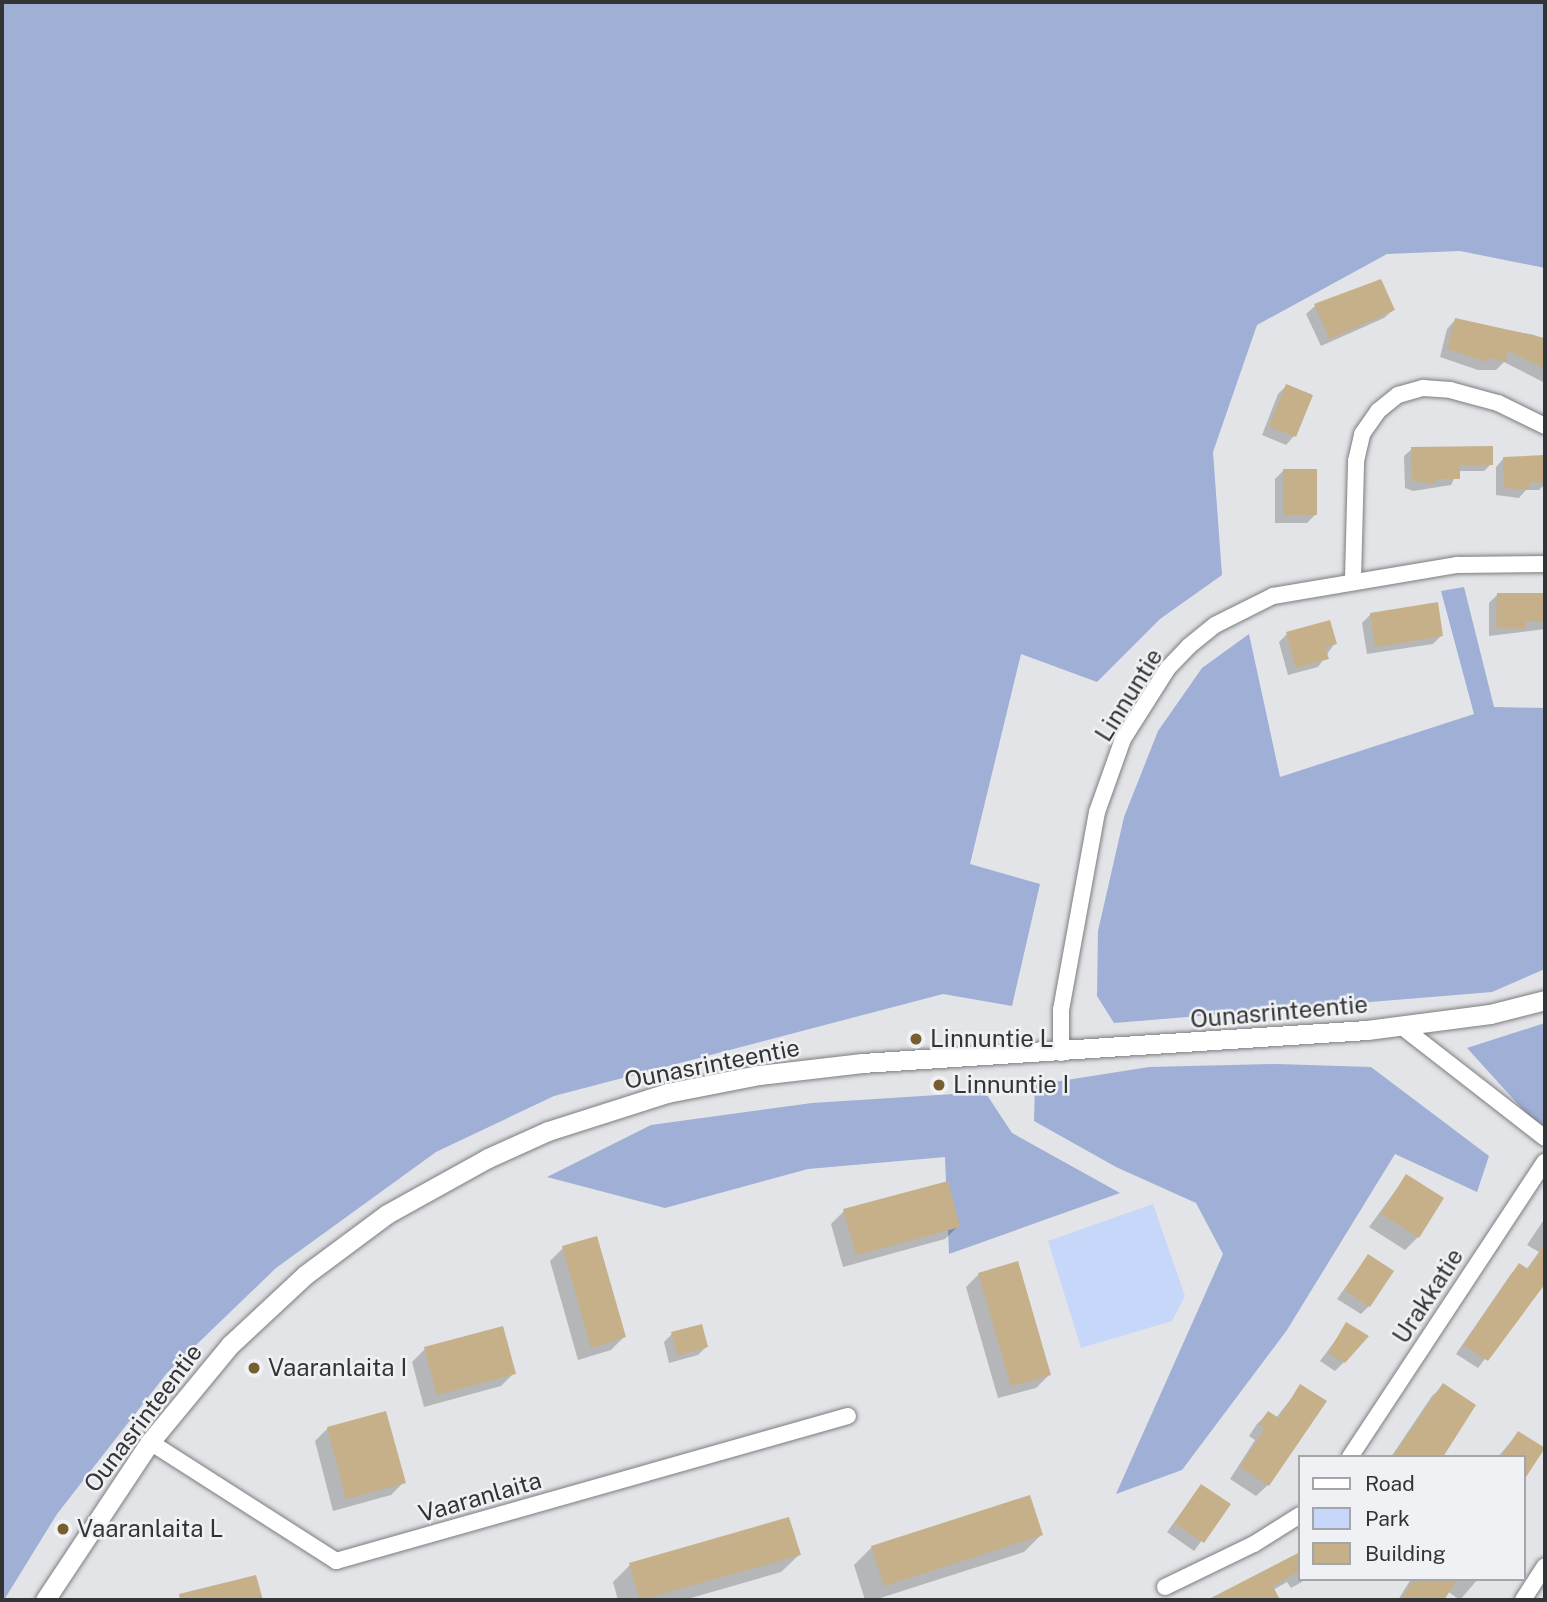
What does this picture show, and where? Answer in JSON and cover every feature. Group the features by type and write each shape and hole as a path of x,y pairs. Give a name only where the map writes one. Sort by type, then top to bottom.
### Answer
{"street":[{"path":"1353,579 1356,461 1362,434 1378,411 1398,395 1423,388 1450,390 1498,403 1545,426"},
{"name":"Linnuntie","path":"1061,1053 1061,1010 1087,849 1111,768 1150,695 1189,646 1234,614 1273,596 1353,579 1457,565 1545,564"},
{"name":"Ounasrinteentie","path":"45,1600 150,1442 230,1345 347,1240 436,1185 548,1131 667,1093 759,1075 862,1063 1061,1053 1401,1026 1490,1014 1545,1000"},
{"path":"1401,1026 1545,1138"},
{"name":"Urakkatie","path":"1351,1455 1545,1161"},
{"name":"Vaaranlaita","path":"150,1442 335,1562 848,1416"},
{"path":"1165,1587 1254,1544 1298,1515"},
{"path":"1523,1600 1545,1566"}],"green space":[{"path":"1153,1204 1185,1296 1172,1321 1081,1348 1048,1241"}],"shaded area":[{"path":"2,2 1545,2 1545,268 1460,251 1387,254 1257,325 1213,452 1222,575 1160,619 1097,682 1021,654 970,864 1040,884 1012,1006 943,994 554,1096 436,1152 276,1268 167,1373 57,1514 4,1600"},
{"path":"1464,587 1494,707 1545,708 1545,969 1492,992 1114,1023 1097,996 1098,931 1124,817 1158,731 1202,668 1249,634 1280,777 1474,714 1441,591"},
{"path":"1545,1023 1545,1134 1467,1048"},
{"path":"1277,1064 1371,1067 1489,1156 1477,1192 1395,1154 1287,1330 1182,1470 1116,1494 1223,1254 1196,1203 1116,1167 1034,1121 1035,1085 1149,1067"},
{"path":"985,1092 1012,1133 1120,1193 949,1254 945,1157 808,1169 665,1208 547,1177 651,1125 812,1103"}],"building":[{"path":"1381,279 1395,310 1330,339 1314,304"},
{"path":"1455,318 1545,338 1545,369 1508,351 1506,362 1489,358 1488,362 1447,349"},
{"path":"1286,384 1313,395 1296,437 1269,427"},
{"path":"1493,446 1493,465 1460,465 1460,479 1436,479 1436,484 1412,481 1411,447"},
{"path":"1545,455 1545,482 1529,483 1529,490 1504,488 1503,457"},
{"path":"1283,469 1317,469 1317,515 1283,515"},
{"path":"1497,593 1545,593 1545,621 1526,621 1526,629 1496,628"},
{"path":"1438,602 1443,636 1375,647 1370,613"},
{"path":"1330,620 1337,644 1325,647 1329,659 1296,668 1286,632"},
{"path":"1406,1174 1444,1198 1419,1238 1381,1214"},
{"path":"948,1181 960,1227 856,1255 843,1209"},
{"path":"597,1236 626,1337 591,1348 562,1246"},
{"path":"1545,1243 1545,1284 1488,1361 1463,1345 1519,1263 1528,1269"},
{"path":"1368,1254 1394,1271 1370,1307 1344,1290"},
{"path":"1018,1261 1051,1375 1011,1386 978,1273"},
{"path":"1346,1322 1369,1336 1345,1363 1328,1353"},
{"path":"702,1324 708,1347 678,1356 671,1332"},
{"path":"503,1326 516,1374 437,1395 424,1347"},
{"path":"1443,1383 1476,1405 1444,1455 1393,1455"},
{"path":"1300,1384 1327,1401 1269,1486 1240,1467 1265,1428 1259,1424 1268,1411 1279,1418"},
{"path":"386,1411 406,1483 346,1499 327,1427"},
{"path":"1518,1431 1545,1448 1526,1477 1526,1455 1502,1455"},
{"path":"1201,1484 1231,1504 1204,1543 1174,1523"},
{"path":"1030,1495 1043,1535 884,1586 871,1546"},
{"path":"789,1517 801,1555 640,1600 629,1563"},
{"path":"1298,1553 1298,1572 1273,1586 1280,1600 1207,1600"},
{"path":"256,1575 263,1600 180,1600 179,1594"},
{"path":"1413,1581 1457,1581 1444,1600 1400,1600"}],"place":[{"name":"Linnuntie L","path":"916,1039"},
{"name":"Linnuntie I","path":"939,1085"},
{"name":"Vaaranlaita I","path":"254,1368"},
{"name":"Vaaranlaita L","path":"63,1529"}]}
